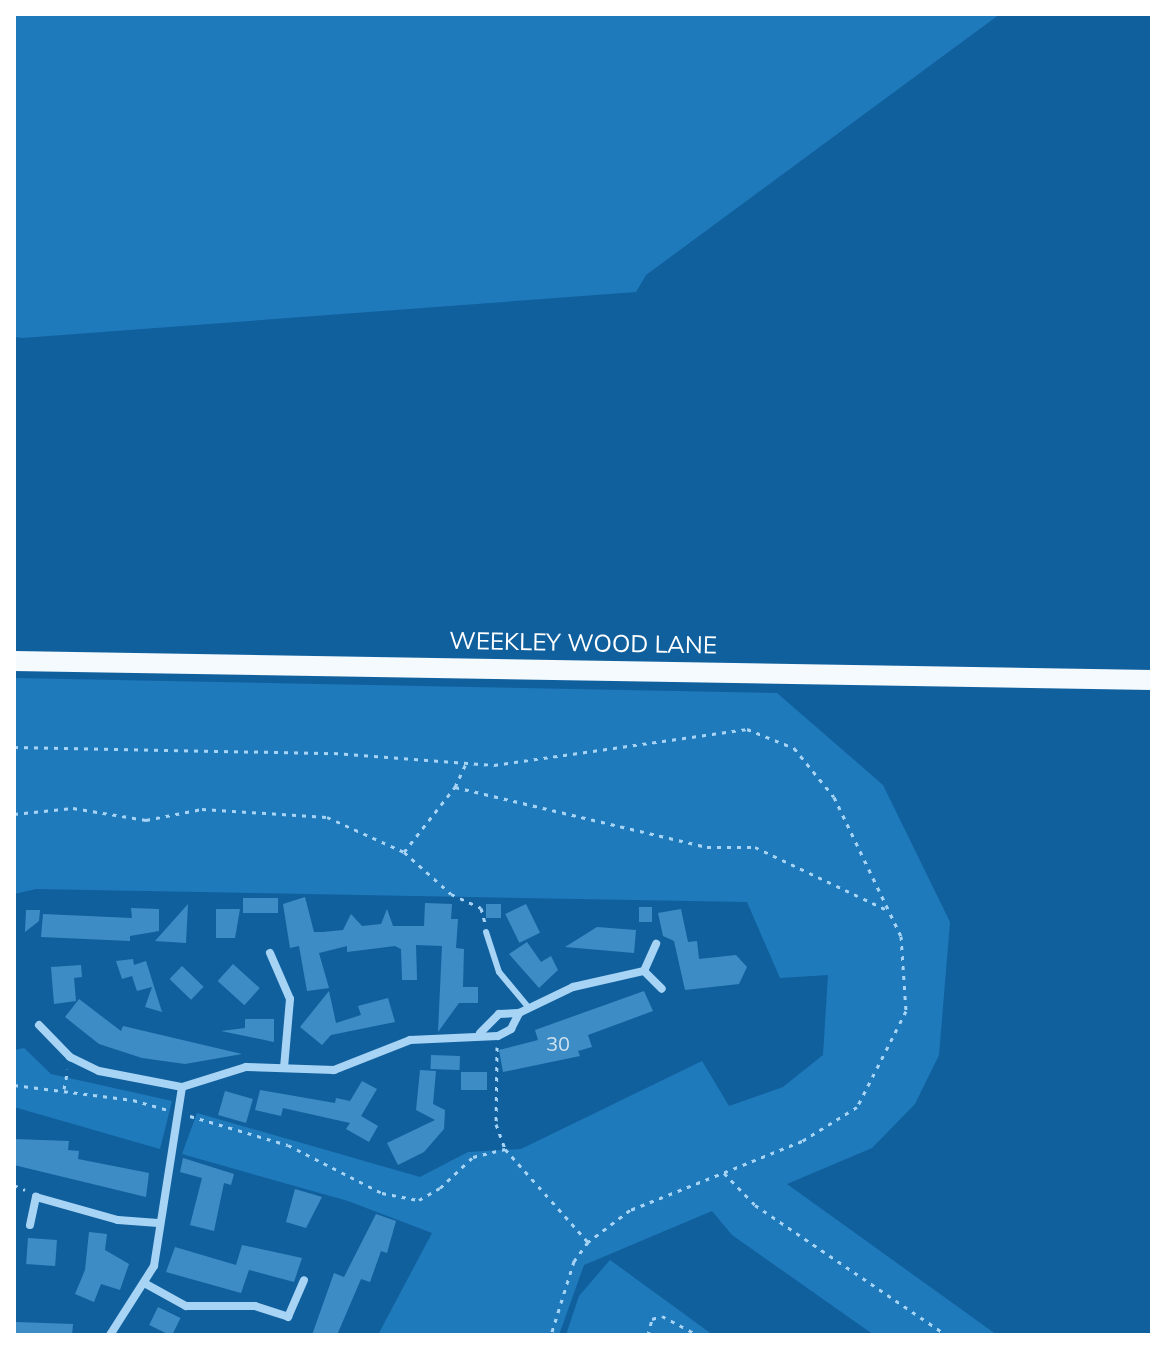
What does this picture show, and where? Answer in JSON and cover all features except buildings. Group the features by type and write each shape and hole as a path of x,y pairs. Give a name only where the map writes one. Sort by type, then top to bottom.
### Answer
{"main road":[{"name":"WEEKLEY WOOD LANE","path":"14,661 1152,680"}],"street":[{"path":"644,971 656,944"},
{"path":"270,953 290,999 284,1068"},
{"path":"480,1033 492,1018 519,1013 573,987 644,971"},
{"path":"644,971 662,989"},
{"path":"39,1025 70,1057 99,1071 182,1087 246,1067 334,1070 410,1040 480,1033 498,1036 511,1029 519,1013"},
{"path":"110,1335 146,1284 154,1266 158,1223 182,1087"},
{"path":"30,1225 36,1197 118,1220 158,1223"},
{"path":"146,1284 186,1306 255,1306 288,1317 304,1280"}],"lane":[{"path":"486,932 499,972 529,1008"}],"path":[{"path":"14,747 334,753 494,765 747,729 794,748 834,797 901,936 906,1011 857,1107 802,1141 630,1210 588,1242 574,1261 551,1335"},
{"path":"404,852 455,787 466,763"},
{"path":"455,787 707,847 755,847 889,911"},
{"path":"14,814 73,808 146,820 202,809 327,817 404,852 451,894 481,908 486,932"},
{"path":"498,1036 496,1124 505,1149 588,1242"},
{"path":"64,1089 67,1075"},
{"path":"14,1085 64,1089 179,1113 288,1145 382,1193 419,1200 440,1188 473,1157 505,1149"},
{"path":"724,1173 755,1205 946,1335"},
{"path":"648,1335 652,1319 662,1316 697,1335"}],"shaded area":[{"path":"14,14 1000,14 646,275 636,292 22,338 14,337"},
{"path":"14,678 777,693 883,785 950,922 939,1055 915,1104 872,1148 787,1184 997,1335 874,1335 732,1235 712,1211 584,1265 559,1335 378,1335 432,1233 348,1201 182,1154 197,1113 420,1177 468,1152 521,1149 702,1061 729,1106 783,1087 823,1055 828,975 780,978 747,902 36,889 14,894"},
{"path":"24,1048 51,1074 172,1101 160,1149 14,1107 14,1050"},
{"path":"610,1260 713,1335 566,1335 579,1296"}]}
